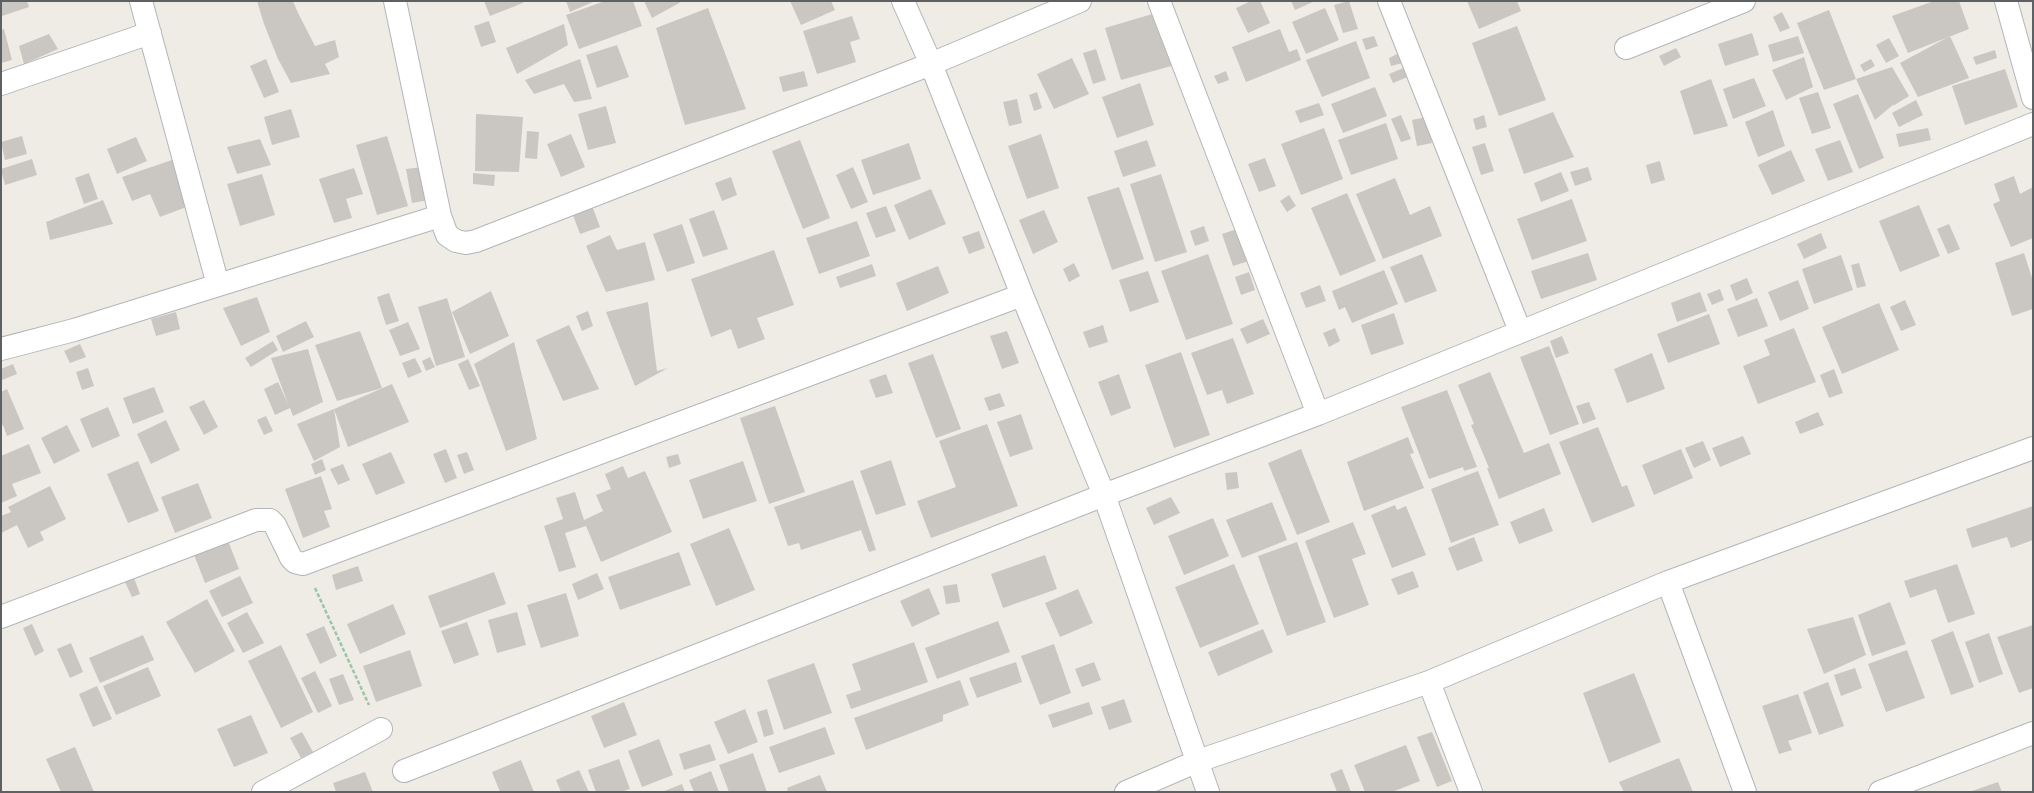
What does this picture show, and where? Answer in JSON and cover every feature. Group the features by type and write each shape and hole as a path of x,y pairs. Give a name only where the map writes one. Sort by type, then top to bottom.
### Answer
{"street":[{"path":"141,1 218,285"},
{"path":"395,1 440,216 447,235 456,241 466,243 476,242 932,64 1080,1"},
{"path":"903,1 932,64 1022,295 1104,495 1208,792"},
{"path":"1159,1 1318,414"},
{"path":"1389,1 1520,331"},
{"path":"1626,48 1744,1"},
{"path":"2006,1 2033,98"},
{"path":"1,84 150,33"},
{"path":"404,771 1104,495 1318,414 2033,124"},
{"path":"1,349 74,330 440,216"},
{"path":"1,616 256,520 270,520 275,525 290,558 295,562 304,564 1022,295"},
{"path":"1126,792 1198,761 1429,682 1668,582 2033,448"},
{"path":"1668,582 1745,792"},
{"path":"1429,682 1471,792"},
{"path":"263,792 381,730"},
{"path":"1880,792 2033,733"}],"path":[{"path":"304,564 381,730"}],"building":[{"path":"1,1 27,1 29,7 2,16"},
{"path":"257,1 293,1 315,46 335,40 339,57 325,64 330,74 291,83 278,59 264,24"},
{"path":"484,1 523,1 523,3 490,16"},
{"path":"566,1 595,1 570,12"},
{"path":"605,1 633,1 642,26 579,49 566,15"},
{"path":"644,1 681,1 681,2 652,18"},
{"path":"790,1 831,1 835,10 801,25"},
{"path":"1251,1 1260,1 1270,23 1248,33 1236,8"},
{"path":"1291,1 1315,1 1295,10"},
{"path":"1349,1 1358,29 1343,33 1334,5"},
{"path":"1467,1 1517,1 1521,11 1479,29"},
{"path":"1934,1 1959,1 1969,29 1908,53 1892,16"},
{"path":"708,8 746,109 685,125 656,28"},
{"path":"1325,8 1339,40 1306,54 1292,22"},
{"path":"1829,10 1856,79 1824,90 1797,23"},
{"path":"1159,12 1175,65 1121,80 1105,28"},
{"path":"1782,12 1790,28 1780,32 1773,17"},
{"path":"852,16 860,39 850,42 856,62 817,74 803,31"},
{"path":"489,21 496,42 481,47 474,26"},
{"path":"564,24 568,45 517,74 506,48"},
{"path":"1517,26 1546,100 1499,116 1472,43"},
{"path":"4,29 12,60 1,63 1,30"},
{"path":"1280,29 1289,52 1297,49 1301,60 1246,82 1232,47"},
{"path":"1752,33 1759,55 1725,66 1718,44"},
{"path":"49,34 58,49 24,64 19,46"},
{"path":"1374,36 1378,46 1366,50 1362,39"},
{"path":"1798,36 1804,53 1773,62 1768,45"},
{"path":"1950,36 1969,78 1918,97 1900,63"},
{"path":"1889,38 1899,56 1886,63 1876,45"},
{"path":"1356,41 1370,78 1322,97 1306,60"},
{"path":"617,45 629,77 597,88 586,55"},
{"path":"1676,48 1681,57 1664,66 1659,56"},
{"path":"1096,49 1106,80 1093,84 1083,53"},
{"path":"1995,50 1997,58 1976,65 1973,57"},
{"path":"1399,53 1403,63 1391,66 1389,58"},
{"path":"1804,57 1813,87 1786,100 1772,70"},
{"path":"1072,58 1089,94 1054,109 1037,74"},
{"path":"266,59 279,92 264,98 250,66"},
{"path":"580,59 592,99 574,102 564,84 534,94 525,80"},
{"path":"1871,59 1875,66 1864,72 1860,65"},
{"path":"1406,67 1410,76 1393,83 1389,74"},
{"path":"1892,67 1909,96 1893,106 1894,104 1875,120 1856,79"},
{"path":"2005,69 2018,107 1965,125 1952,86"},
{"path":"804,71 808,86 783,92 779,77"},
{"path":"1226,71 1229,80 1218,84 1214,76"},
{"path":"1754,78 1766,106 1733,119 1723,89"},
{"path":"1711,79 1728,126 1694,135 1680,91"},
{"path":"1140,83 1154,125 1117,138 1102,97"},
{"path":"1375,87 1387,116 1343,133 1331,104"},
{"path":"1037,92 1042,108 1034,111 1029,95"},
{"path":"1818,92 1831,128 1812,134 1799,98"},
{"path":"1858,94 1884,158 1859,169 1833,104"},
{"path":"1017,99 1022,123 1009,126 1003,102"},
{"path":"1916,100 1923,115 1899,127 1892,113"},
{"path":"1319,103 1324,115 1300,123 1295,111"},
{"path":"606,106 616,143 588,150 578,114"},
{"path":"291,109 300,137 272,145 264,117"},
{"path":"1773,110 1785,146 1758,157 1745,122"},
{"path":"1553,112 1574,157 1524,174 1508,129"},
{"path":"476,114 523,117 519,172 475,171"},
{"path":"1401,115 1411,139 1401,142 1391,119"},
{"path":"1484,115 1487,127 1476,130 1473,119"},
{"path":"1426,117 1432,143 1417,146 1412,120"},
{"path":"1386,123 1398,159 1351,175 1338,140"},
{"path":"1324,128 1343,179 1301,195 1281,144"},
{"path":"1928,128 1931,140 1899,147 1896,134"},
{"path":"527,131 539,132 537,159 525,158"},
{"path":"571,134 585,167 561,177 547,144"},
{"path":"1041,134 1059,188 1027,199 1008,146"},
{"path":"22,136 27,154 5,160 1,142"},
{"path":"387,136 408,206 377,215 356,145"},
{"path":"136,137 147,161 117,174 107,149"},
{"path":"260,139 271,165 237,174 227,147"},
{"path":"800,140 830,218 803,229 772,151"},
{"path":"1147,140 1156,166 1123,177 1114,151"},
{"path":"1840,140 1853,172 1828,181 1815,149"},
{"path":"909,143 921,179 873,195 861,160"},
{"path":"1485,143 1494,171 1481,175 1472,147"},
{"path":"1791,150 1805,181 1772,195 1758,165"},
{"path":"1265,158 1276,186 1259,192 1248,164"},
{"path":"32,159 37,175 5,185 1,169"},
{"path":"172,160 189,206 160,217 150,194 132,201 122,177"},
{"path":"1660,161 1665,180 1651,184 1646,165"},
{"path":"423,167 429,200 412,203 406,169"},
{"path":"853,167 868,202 851,209 836,175"},
{"path":"1588,167 1592,180 1575,186 1570,172"},
{"path":"354,168 363,194 346,199 352,218 334,223 319,179"},
{"path":"1561,172 1569,191 1541,202 1534,183"},
{"path":"89,173 98,199 84,204 75,178"},
{"path":"473,173 495,175 494,186 473,184"},
{"path":"262,174 275,215 240,226 227,184"},
{"path":"1161,174 1187,252 1155,262 1130,184"},
{"path":"2014,176 2020,194 2033,187 2033,238 2011,247 1993,204 2000,201 1994,184"},
{"path":"731,177 737,195 722,201 715,183"},
{"path":"1395,178 1410,215 1430,206 1442,236 1383,259 1356,194"},
{"path":"1119,187 1144,259 1112,270 1087,197"},
{"path":"931,189 946,224 909,240 894,205"},
{"path":"1347,193 1376,261 1340,276 1311,208"},
{"path":"1289,195 1296,206 1287,212 1280,201"},
{"path":"1572,199 1587,241 1532,260 1517,219"},
{"path":"103,200 113,224 50,240 46,222"},
{"path":"591,203 600,227 580,234 571,210"},
{"path":"1919,205 1940,256 1900,272 1879,221"},
{"path":"886,206 896,231 876,238 866,213"},
{"path":"714,210 728,249 703,257 689,219"},
{"path":"1044,210 1058,242 1033,254 1019,220"},
{"path":"857,221 870,256 819,274 806,238"},
{"path":"682,224 695,263 667,272 653,234"},
{"path":"1949,224 1960,249 1948,254 1937,229"},
{"path":"1204,226 1209,241 1195,246 1190,231"},
{"path":"1237,229 1249,261 1233,266 1222,234"},
{"path":"979,231 985,248 969,254 962,237"},
{"path":"1821,233 1827,248 1804,259 1797,244"},
{"path":"610,235 617,250 645,242 655,280 606,292 586,246"},
{"path":"774,250 794,305 757,318 765,339 738,349 731,329 711,337 691,279"},
{"path":"1588,253 1597,280 1541,299 1531,271"},
{"path":"2024,253 2033,281 2033,309 2012,316 1995,263"},
{"path":"1208,254 1233,324 1186,340 1161,271"},
{"path":"1422,254 1437,291 1405,303 1390,267"},
{"path":"1841,255 1853,290 1814,304 1802,269"},
{"path":"1074,263 1080,276 1069,282 1063,269"},
{"path":"1859,263 1866,286 1857,288 1851,265"},
{"path":"872,264 876,276 840,288 836,277"},
{"path":"938,266 949,293 907,311 896,283"},
{"path":"1384,270 1398,304 1352,323 1345,307 1339,310 1332,291"},
{"path":"1148,271 1159,302 1130,312 1119,280"},
{"path":"1249,272 1255,290 1241,295 1235,277"},
{"path":"1747,278 1753,293 1736,301 1730,285"},
{"path":"1798,280 1809,309 1780,321 1768,292"},
{"path":"1320,285 1326,301 1306,308 1300,293"},
{"path":"1720,289 1724,300 1712,305 1707,294"},
{"path":"491,291 509,336 470,354 452,312"},
{"path":"1700,292 1707,311 1677,322 1671,303"},
{"path":"389,293 399,321 386,325 377,297"},
{"path":"257,297 270,332 241,346 223,308"},
{"path":"447,298 465,357 436,366 418,307"},
{"path":"1757,298 1768,326 1738,337 1727,309"},
{"path":"1905,300 1916,325 1901,331 1890,307"},
{"path":"648,302 657,371 668,368 635,386 606,312"},
{"path":"1879,303 1899,350 1842,374 1822,327"},
{"path":"588,311 593,326 582,331 576,316"},
{"path":"176,312 180,329 156,336 151,319"},
{"path":"1394,313 1404,344 1371,355 1361,325"},
{"path":"1709,314 1720,344 1668,363 1657,334"},
{"path":"1263,319 1270,334 1247,344 1240,329"},
{"path":"306,321 314,337 283,352 276,336"},
{"path":"408,322 420,349 400,356 389,330"},
{"path":"569,325 599,389 563,401 536,340"},
{"path":"1103,325 1108,342 1089,348 1083,332"},
{"path":"1335,328 1340,341 1329,347 1323,333"},
{"path":"1794,328 1816,382 1758,404 1743,366 1770,355 1764,340"},
{"path":"360,331 382,388 337,401 315,345"},
{"path":"1007,331 1019,363 1002,369 990,336"},
{"path":"1562,336 1569,353 1556,358 1550,341"},
{"path":"1233,338 1254,394 1227,404 1222,390 1207,395 1191,353"},
{"path":"273,341 278,350 251,367 245,358"},
{"path":"514,342 537,439 506,451 474,364"},
{"path":"80,344 86,357 70,363 64,351"},
{"path":"1549,346 1579,424 1550,435 1520,357"},
{"path":"308,349 323,402 293,416 290,408 275,415 264,389 278,382 288,404 271,358"},
{"path":"1181,352 1210,435 1174,448 1145,365"},
{"path":"1652,353 1665,389 1627,403 1614,369"},
{"path":"933,354 961,429 936,438 908,363"},
{"path":"430,357 435,367 426,371 422,361"},
{"path":"415,358 422,372 408,378 402,363"},
{"path":"468,359 480,386 469,390 458,364"},
{"path":"13,364 17,374 2,380 1,369"},
{"path":"88,368 94,386 82,390 76,372"},
{"path":"1834,369 1843,393 1829,398 1820,375"},
{"path":"1490,372 1524,453 1549,443 1561,474 1499,499 1487,468 1489,468 1471,425 1474,424 1458,385"},
{"path":"886,374 893,393 876,398 869,380"},
{"path":"1119,374 1131,408 1111,416 1098,382"},
{"path":"392,384 409,422 348,447 334,409"},
{"path":"154,387 164,412 133,424 123,398"},
{"path":"7,389 24,429 7,436 3,425 1,426 1,392"},
{"path":"1447,390 1477,467 1464,471 1463,467 1429,479 1401,407"},
{"path":"1000,393 1005,406 989,411 984,398"},
{"path":"204,400 218,427 204,435 189,407"},
{"path":"1589,402 1596,419 1583,424 1576,406"},
{"path":"775,406 805,492 769,504 740,418"},
{"path":"108,407 120,436 92,448 80,419"},
{"path":"334,409 340,447 314,461 297,424"},
{"path":"1818,412 1824,425 1800,434 1795,422"},
{"path":"1021,414 1033,449 1010,457 997,422"},
{"path":"266,416 273,431 264,435 257,420"},
{"path":"166,420 180,450 151,464 137,434"},
{"path":"987,424 1018,506 931,538 917,501 956,487 939,441"},
{"path":"67,425 80,451 54,464 41,438"},
{"path":"1598,427 1622,487 1627,485 1635,506 1592,523 1559,442"},
{"path":"1743,436 1751,454 1720,467 1712,448"},
{"path":"1408,437 1414,453 1410,454 1424,488 1364,511 1347,462"},
{"path":"1703,441 1711,460 1694,468 1685,448"},
{"path":"29,444 41,473 12,484 17,496 1,503 1,456"},
{"path":"446,449 457,478 445,483 433,454"},
{"path":"1301,449 1330,522 1297,535 1268,463"},
{"path":"1681,449 1693,478 1654,495 1642,465"},
{"path":"391,452 405,483 376,495 362,464"},
{"path":"467,452 474,470 464,474 457,455"},
{"path":"678,454 681,464 669,468 666,457"},
{"path":"322,459 326,470 315,475 311,464"},
{"path":"891,460 906,505 876,515 860,471"},
{"path":"138,461 159,511 128,523 107,474"},
{"path":"743,461 757,501 703,519 689,480"},
{"path":"343,464 350,480 338,485 330,469"},
{"path":"623,466 628,478 645,471 672,532 601,562 586,526 565,533 576,567 559,572 544,526 563,519 556,498 575,492 584,520 603,511 596,495 611,489 605,474"},
{"path":"1478,471 1499,525 1451,543 1431,489"},
{"path":"1237,472 1239,488 1227,490 1225,473"},
{"path":"321,476 332,509 324,511 330,527 303,538 285,489"},
{"path":"853,480 876,550 869,552 861,530 801,550 799,543 788,546 774,507"},
{"path":"198,483 212,518 175,533 161,497"},
{"path":"50,486 66,519 40,532 44,540 28,548 17,525 1,533 1,516 11,512 8,507"},
{"path":"1171,497 1180,513 1154,525 1146,508"},
{"path":"1272,502 1287,540 1242,558 1226,520"},
{"path":"1395,505 1397,510 1406,506 1426,555 1392,568 1371,515"},
{"path":"2033,506 2033,540 2011,548 2007,537 1972,548 1966,529"},
{"path":"1544,508 1553,531 1519,544 1510,522"},
{"path":"1213,518 1229,556 1184,575 1168,536"},
{"path":"1353,522 1366,554 1352,559 1369,605 1334,618 1305,541"},
{"path":"729,528 755,590 716,606 690,544"},
{"path":"1474,537 1483,561 1457,571 1448,548"},
{"path":"227,538 239,569 205,583 193,552"},
{"path":"1297,542 1326,622 1287,636 1258,556"},
{"path":"679,552 691,585 620,610 608,577"},
{"path":"1045,555 1057,589 1003,608 991,574"},
{"path":"1234,564 1259,624 1200,648 1175,587"},
{"path":"1957,564 1975,614 1948,623 1936,589 1910,598 1904,581"},
{"path":"358,566 363,581 336,590 332,575"},
{"path":"1413,571 1419,587 1398,595 1391,579"},
{"path":"494,572 506,604 440,628 428,596"},
{"path":"597,573 604,589 578,600 572,584"},
{"path":"240,576 253,603 222,617 209,591"},
{"path":"134,578 140,594 132,597 125,582"},
{"path":"957,584 960,602 946,604 943,586"},
{"path":"929,588 940,614 912,627 900,601"},
{"path":"1078,589 1093,623 1060,637 1045,603"},
{"path":"566,593 579,636 541,648 527,605"},
{"path":"207,599 235,651 195,673 166,622"},
{"path":"1890,602 1906,644 1872,656 1858,615"},
{"path":"393,604 406,634 360,654 347,624"},
{"path":"247,612 264,643 243,653 227,623"},
{"path":"517,612 526,645 497,653 488,620"},
{"path":"1853,617 1866,655 1824,674 1807,629"},
{"path":"998,621 1010,652 937,679 925,648"},
{"path":"467,622 479,655 454,664 441,631"},
{"path":"32,624 44,651 35,656 23,628"},
{"path":"2033,625 2033,688 2019,693 1997,637"},
{"path":"324,626 337,656 320,664 306,634"},
{"path":"1263,629 1273,652 1218,676 1208,652"},
{"path":"1953,631 1974,687 1951,695 1931,640"},
{"path":"1989,633 2003,674 1979,683 1965,642"},
{"path":"143,635 154,660 100,683 89,658"},
{"path":"914,642 928,682 851,709 846,695 861,690 852,664"},
{"path":"71,643 83,672 70,678 57,649"},
{"path":"1054,644 1071,693 1040,705 1021,656"},
{"path":"281,645 313,712 281,728 248,661"},
{"path":"410,650 422,686 376,702 363,666"},
{"path":"1907,650 1925,698 1886,712 1868,664"},
{"path":"1016,662 1022,682 977,698 969,678"},
{"path":"1094,662 1101,680 1082,687 1075,669"},
{"path":"814,663 832,713 784,730 767,680"},
{"path":"148,667 161,696 116,715 103,686"},
{"path":"1855,668 1862,688 1841,696 1834,675"},
{"path":"315,671 332,706 318,713 301,678"},
{"path":"1634,673 1661,742 1609,763 1583,693"},
{"path":"343,674 354,700 339,705 329,679"},
{"path":"960,680 969,705 943,715 943,721 866,750 854,718"},
{"path":"1828,682 1844,726 1819,735 1803,692"},
{"path":"97,686 112,719 93,727 79,694"},
{"path":"1798,694 1812,733 1788,741 1792,750 1779,754 1762,706"},
{"path":"1124,699 1132,722 1109,730 1101,707"},
{"path":"624,702 637,735 604,748 591,716"},
{"path":"1089,702 1093,714 1053,728 1048,715"},
{"path":"745,709 758,742 728,754 714,722"},
{"path":"767,709 774,734 764,737 757,712"},
{"path":"251,715 268,753 234,767 217,729"},
{"path":"825,727 835,754 779,773 769,747"},
{"path":"302,732 313,752 301,758 290,738"},
{"path":"1432,732 1452,781 1437,787 1417,737"},
{"path":"659,739 673,775 642,787 628,751"},
{"path":"710,744 716,760 684,770 679,754"},
{"path":"1406,745 1420,781 1392,792 1365,792 1354,765"},
{"path":"75,747 94,792 61,792 46,759"},
{"path":"753,753 767,792 729,792 719,765"},
{"path":"1679,758 1693,792 1624,792 1619,782"},
{"path":"619,759 630,789 621,792 596,792 588,770"},
{"path":"521,760 534,792 500,792 492,772"},
{"path":"1342,769 1351,792 1337,792 1330,774"},
{"path":"579,770 589,792 561,792 556,780"},
{"path":"711,771 719,792 694,792 689,780"},
{"path":"365,772 373,792 336,792 333,783"},
{"path":"820,775 827,792 788,792 787,788"},
{"path":"1998,782 2002,792 1969,792"},
{"path":"682,784 685,792 662,792"}]}
